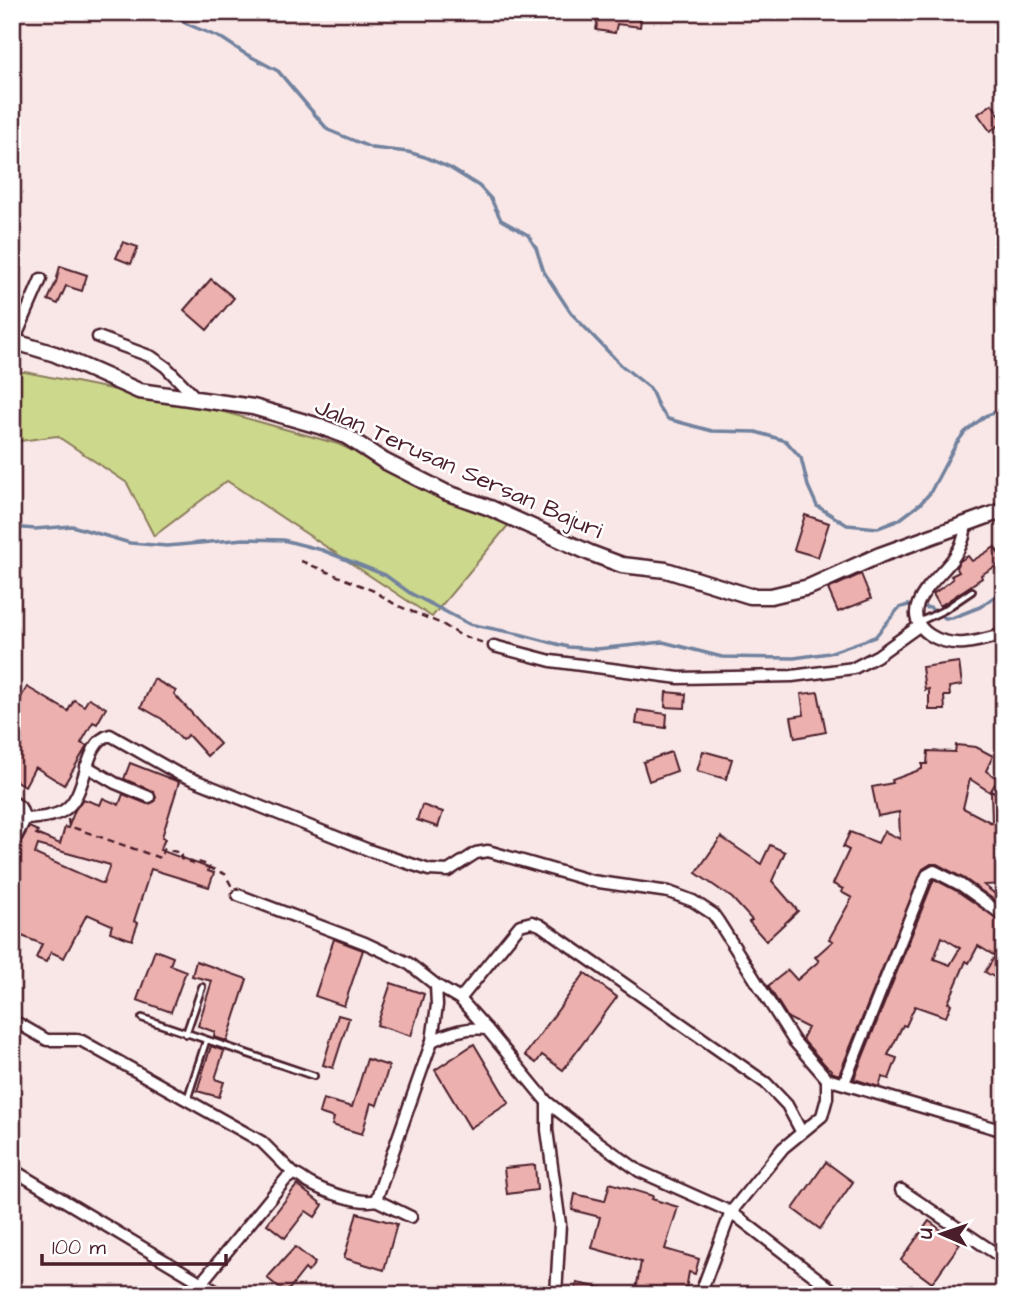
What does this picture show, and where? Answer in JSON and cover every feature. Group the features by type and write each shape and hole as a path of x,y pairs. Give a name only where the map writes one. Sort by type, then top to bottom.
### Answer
{"main road":[{"name":"Jalan Terusan Sersan Bajuri","path":"13,341 55,354 139,391 253,407 319,425 346,436 384,461 445,492 489,508 590,553 622,565 666,570 750,596 771,596 809,587 880,555 1004,510"}],"street":[{"path":"13,341 41,279"},
{"path":"99,337 152,357 166,367 197,399"},
{"path":"965,525 965,536 952,561 927,587 922,597 917,615 919,624 932,636 949,643 976,642 1004,634"},
{"path":"494,646 551,661 679,678 792,676 854,668 877,656 919,624"},
{"path":"25,819 55,814 70,806 76,800 86,766 100,741 110,735 177,773 359,846 436,872 448,872 476,853 488,851 592,881 685,896 719,921 794,1041 827,1079 1004,1131"},
{"path":"86,766 115,783 149,797"},
{"path":"12,801 20,807 25,819 12,845"},
{"path":"844,1083 927,875 934,871 961,885 1004,916"},
{"path":"238,895 365,943 408,963 436,985 460,999 547,1102 639,1171 731,1212 839,1295"},
{"path":"460,999 520,925 532,922 540,925 766,1083 787,1105 802,1131"},
{"path":"376,1200 432,1041 437,1005 436,985"},
{"path":"12,1020 47,1040 82,1041 262,1142 294,1174 311,1184 356,1200 376,1200 411,1217"},
{"path":"432,1041 450,1032 470,1027 487,1029"},
{"path":"700,1295 731,1212 783,1148 822,1116 827,1079"},
{"path":"547,1102 547,1130 559,1224 556,1295"},
{"path":"13,1170 222,1295"},
{"path":"186,1295 201,1283 286,1179 294,1174"},
{"path":"901,1190 1004,1259"}],"lane":[{"path":"919,624 972,591"},
{"path":"186,1034 202,987"},
{"path":"142,1018 314,1076"},
{"path":"187,1101 206,1041"}],"path":[{"path":"301,561 374,591 460,635 494,646"},
{"path":"55,814 68,820 69,826 160,858 164,849 181,853 181,859 208,865 225,874 238,895"}],"green space":[{"path":"12,372 25,372 217,410 338,444 510,523 432,617 227,481 154,536 127,483 57,436 12,442"}],"building":[{"path":"599,12 642,12 640,27 617,24 615,33 596,30"},
{"path":"992,104 1004,122 990,131 978,114"},
{"path":"123,242 138,247 131,264 116,258"},
{"path":"60,266 87,275 82,291 66,286 58,304 48,300"},
{"path":"211,279 234,298 207,330 184,310"},
{"path":"805,515 829,523 818,557 794,550"},
{"path":"995,547 1003,562 940,606 933,594 953,579 951,576 959,572 956,567 960,561 968,556 972,561"},
{"path":"861,574 871,599 838,612 828,589"},
{"path":"959,662 962,685 949,687 950,696 944,696 945,710 929,710 929,689 925,690 922,667"},
{"path":"154,679 176,691 174,694 220,744 207,756 188,735 182,740 162,719 141,707"},
{"path":"27,687 68,711 74,700 84,706 89,698 106,708 97,724 93,722 81,743 87,746 64,785 35,767 25,786 12,779 12,761 17,752 12,750 12,728 16,721 12,719 12,713"},
{"path":"666,692 686,694 685,708 665,707"},
{"path":"818,692 826,732 795,738 791,717 804,715 801,694"},
{"path":"638,710 667,714 666,728 636,724"},
{"path":"956,745 976,747 993,756 986,771 998,779 990,792 970,779 963,808 992,823 991,792 1004,792 1004,884 984,885 1004,901 1004,907 965,879 937,864 923,869 839,1075 831,1072 802,1039 808,1028 788,1018 768,986 788,970 797,980 819,961 815,957 833,941 829,939 852,898 833,884 849,850 843,847 850,832 878,843 884,831 900,839 899,812 878,816 872,787 893,783 892,780 922,769 922,764 927,764 928,751 955,752"},
{"path":"703,751 732,759 726,779 697,771"},
{"path":"671,752 677,771 649,781 643,762"},
{"path":"130,763 179,782 160,850 209,868 208,871 214,873 209,887 151,869 134,921 138,923 132,940 110,932 112,925 87,914 64,958 51,952 46,962 36,958 42,944 12,932 12,860 16,851 29,827 38,831 36,834 60,844 65,827 68,828 83,799 100,805 103,798 119,805 123,794 147,804 154,802 154,792 124,779","holes":["38,845 110,865 103,884 35,854"]},
{"path":"422,805 443,812 438,827 417,820"},
{"path":"721,837 761,864 770,845 785,852 772,881 798,911 766,941 732,898 696,873"},
{"path":"934,879 1004,923 1004,976 1001,981 985,972 995,956 978,946 969,963 966,961 948,1003 951,1004 946,1017 915,1006 888,1055 897,1058 889,1079 882,1077 879,1087 854,1079","holes":["942,937 960,948 950,965 934,959"]},
{"path":"334,939 363,950 344,1006 315,996"},
{"path":"155,950 173,957 170,965 186,971 171,1012 137,1000"},
{"path":"196,961 247,979 227,1041 214,1037 215,1032 198,1026 212,981 192,976"},
{"path":"585,973 617,997 563,1070 542,1055 536,1063 525,1055"},
{"path":"391,983 424,994 411,1036 377,1025"},
{"path":"338,1015 349,1018 333,1068 323,1065"},
{"path":"474,1044 509,1103 470,1128 435,1070"},
{"path":"211,1046 224,1051 215,1079 224,1082 219,1097 197,1091"},
{"path":"367,1059 389,1066 377,1105 371,1103 362,1134 332,1125 334,1118 319,1113 323,1099 352,1107"},
{"path":"826,1162 853,1182 820,1229 793,1209"},
{"path":"535,1165 537,1190 507,1194 504,1168"},
{"path":"610,1183 678,1207 665,1249 699,1259 695,1274 689,1272 685,1295 635,1295 641,1262 592,1248 600,1217 572,1210 575,1194 605,1201"},
{"path":"297,1185 323,1205 315,1217 306,1211 285,1238 267,1224"},
{"path":"357,1213 397,1224 384,1270 344,1258"},
{"path":"929,1221 960,1244 932,1283 901,1260"},
{"path":"295,1247 315,1263 308,1272 305,1269 286,1293 267,1278"},
{"path":"577,1283 613,1290 612,1295 574,1295"}],"waterway":[{"path":"169,12 278,71 328,130 372,148 425,157 450,168 479,186 491,199 501,220 528,235 536,248 544,272 571,313 621,365 650,388 659,408 668,419 712,431 756,432 786,441 801,458 808,486 817,506 847,525 878,528 899,520 930,493 965,432 985,416 1004,409"},
{"path":"12,527 35,529 72,526 130,543 167,546 244,539 283,540 322,550 385,575 410,593 469,624 568,647 597,649 663,642 722,657 794,658 829,653 875,637 899,608 908,605 930,608 945,618 952,618 980,607 1004,590"}]}
